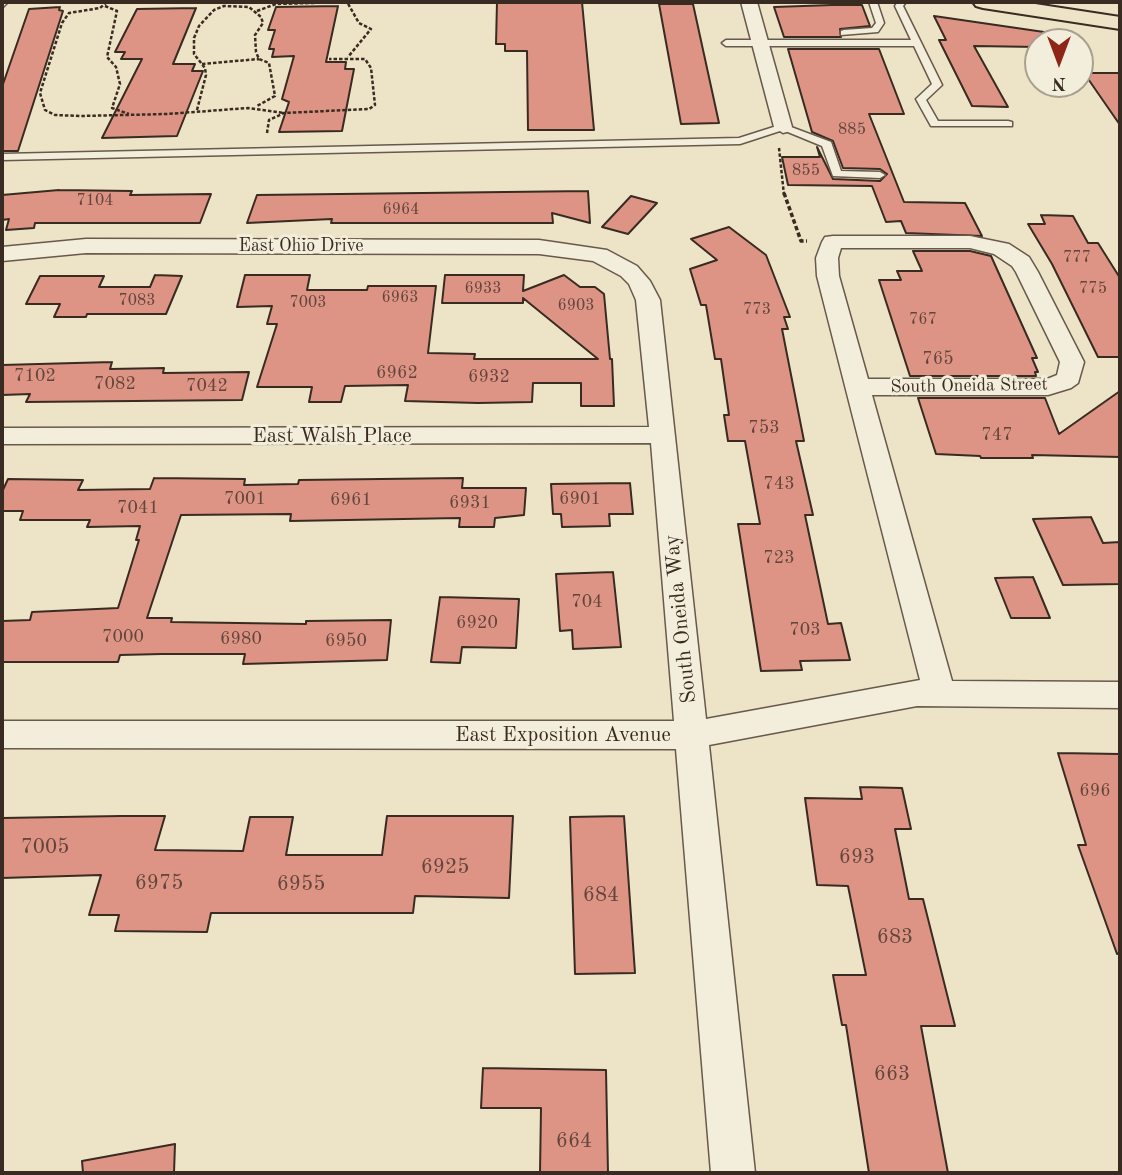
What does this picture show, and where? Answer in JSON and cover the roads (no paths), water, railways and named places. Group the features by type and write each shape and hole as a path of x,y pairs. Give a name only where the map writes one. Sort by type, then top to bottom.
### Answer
{"main road":[{"path":"997,3 1120,23"}],"street":[{"path":"749,2 783,127"},
{"name":"South Oneida Street","path":"858,387 1048,387 1069,378 1072,362 1021,262 1001,249 970,242 832,242 827,258 828,276 939,693"},
{"name":"East Ohio Drive","path":"2,254 86,246 539,247 599,255"},
{"name":"South Oneida Way","path":"599,255 629,271 639,282 648,300 733,1173"},
{"name":"East Walsh Place","path":"2,436 663,435"},
{"name":"East Exposition Avenue","path":"2,735 692,735 917,692 1120,695"}],"lane":[{"path":"726,43 759,38 875,30 880,23 873,2"},
{"path":"902,2 899,6 937,85 922,99 935,124 1008,124"},
{"path":"759,38 917,43"},
{"path":"2,158 740,141 783,127 827,144 837,174 880,175"}]}
